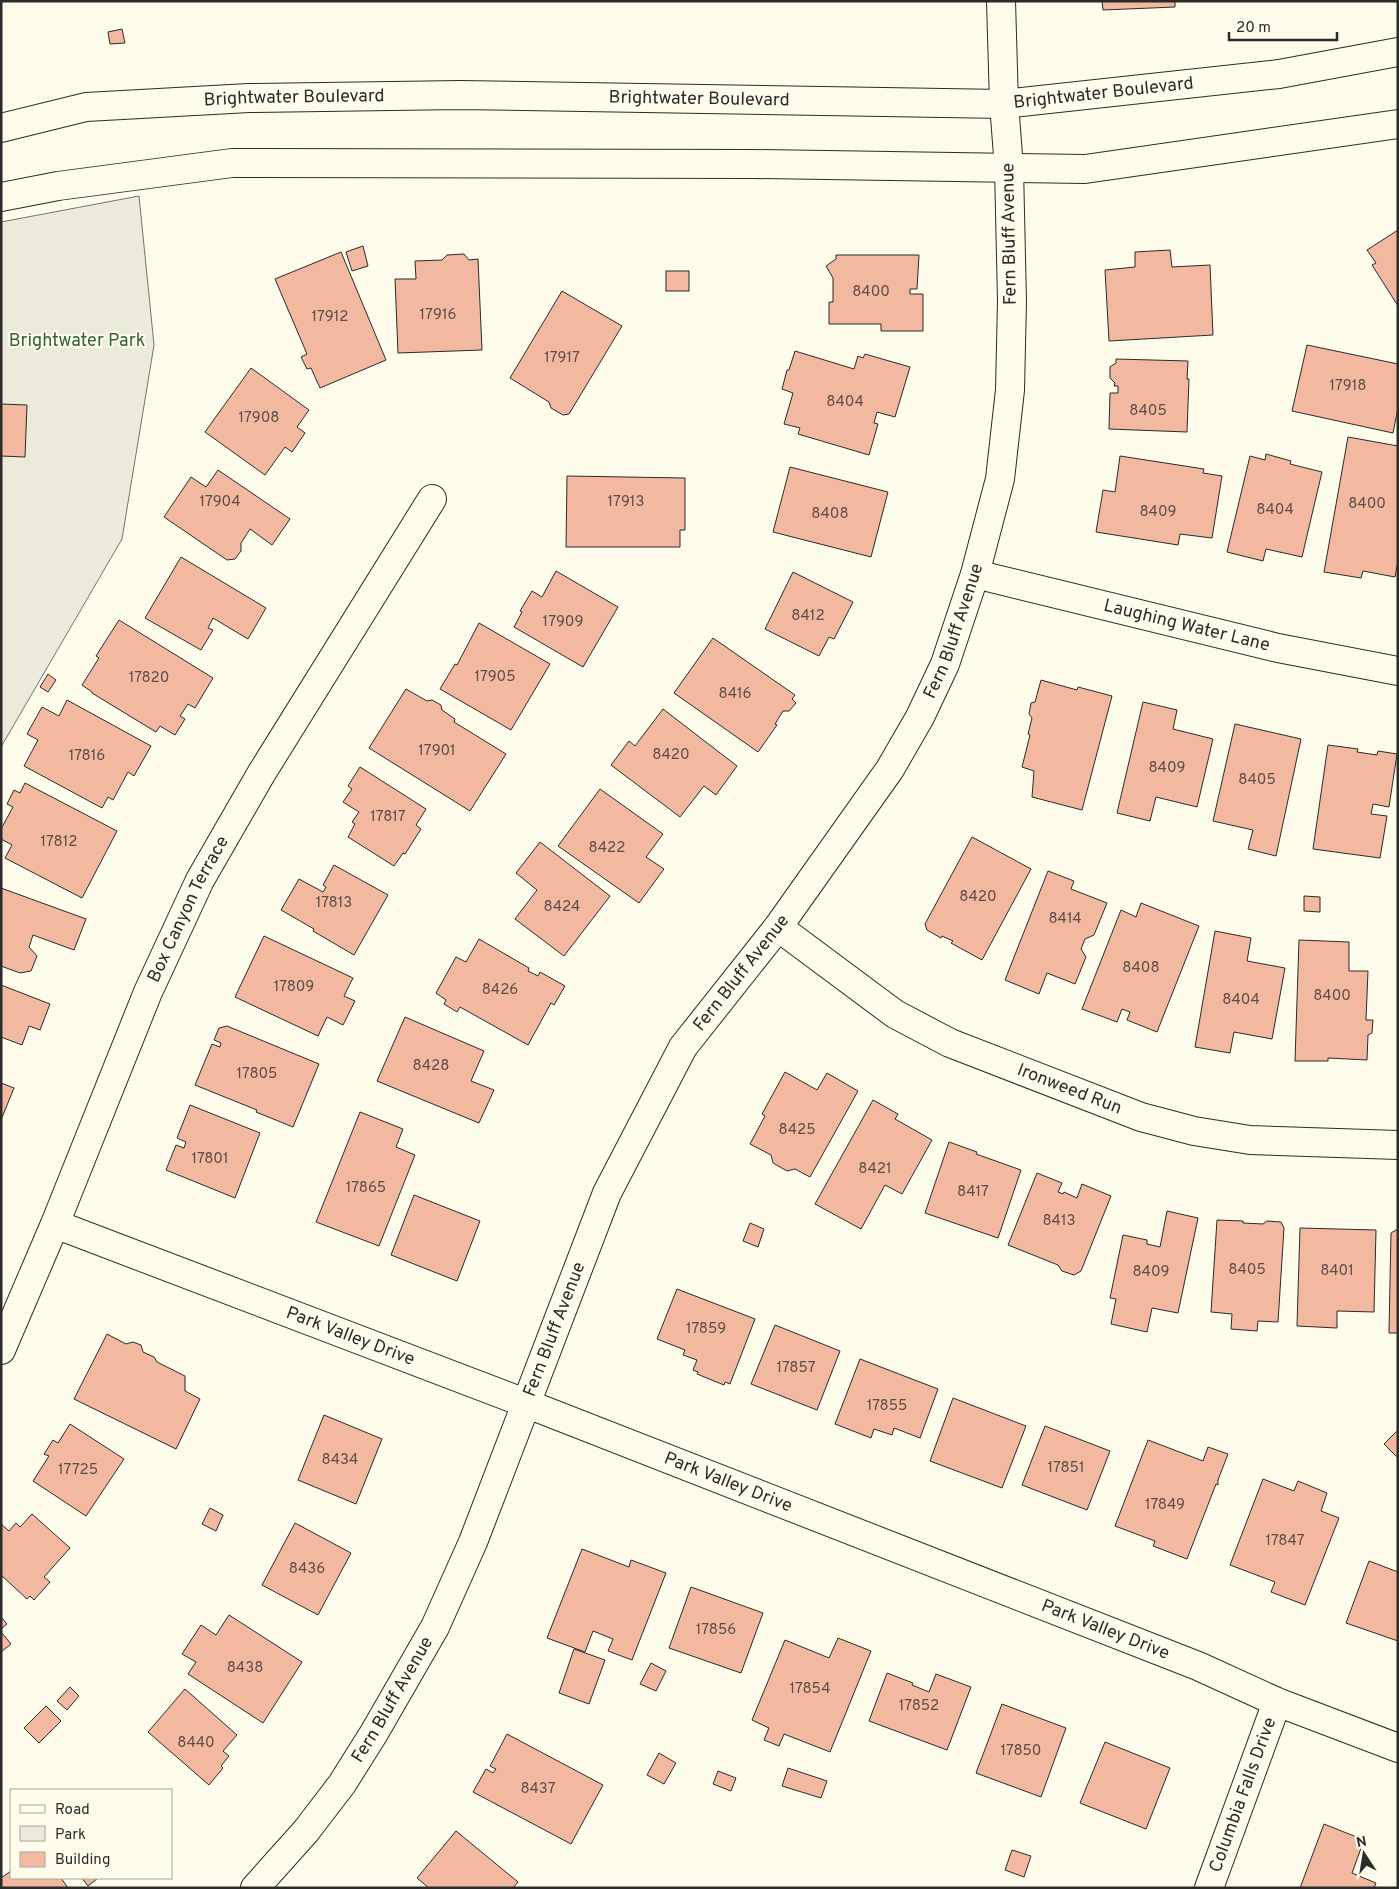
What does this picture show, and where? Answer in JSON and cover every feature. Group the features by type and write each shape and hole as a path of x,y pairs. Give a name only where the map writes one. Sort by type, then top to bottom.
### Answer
{"street":[{"name":"Fern Bluff Avenue","path":"256,1888 306,1831 342,1784 374,1733 435,1626 473,1542 525,1403 608,1193 683,1047 778,927 890,768 920,717 945,664 975,574 1000,479 1010,390 1012,301 1010,168 1004,104 1001,1"},
{"name":"Brightwater Boulevard","path":"1,128 86,107 249,98 460,95 1004,104 1280,74 1398,52"},
{"path":"1,197 58,186 232,163 754,164 1085,169 1398,124"},
{"name":"Box Canyon Terrace","path":"1,1350 55,1224 148,992 200,880 262,774 432,499"},
{"name":"Laughing Water Lane","path":"975,574 1278,648 1398,671"},
{"name":"Ironweed Run","path":"778,927 896,1014 950,1043 1141,1117 1194,1131 1250,1140 1398,1145"},
{"name":"Park Valley Drive","path":"55,1224 525,1403 1198,1666 1277,1702 1398,1748"},
{"name":"Columbia Falls Drive","path":"1208,1888 1277,1702"}],"green space":[{"name":"Brightwater Park","path":"139,196 154,345 122,539 1,747 1,222"}],"building":[{"path":"1102,1 1175,1 1175,7 1103,10"},
{"path":"122,29 125,43 110,44 108,32"},
{"path":"1398,230 1398,306 1372,265 1376,263 1367,250"},
{"path":"363,246 368,266 352,271 346,252"},
{"path":"1170,250 1172,267 1210,265 1213,335 1109,341 1105,270 1135,267 1135,252"},
{"path":"341,252 386,360 320,388 311,368 307,369 301,357 307,354 275,279"},
{"path":"464,254 469,260 478,259 482,350 398,353 395,279 416,279 415,261 442,260 447,255"},
{"path":"836,255 919,255 917,289 910,289 910,294 923,294 923,331 881,331 881,324 829,324 829,302 833,302 833,278 826,266 836,259"},
{"path":"666,271 689,271 689,291 666,291"},
{"path":"562,291 622,326 569,414 563,415 551,408 549,402 510,378"},
{"path":"1307,345 1398,364 1398,408 1393,433 1292,411"},
{"path":"795,351 854,369 858,356 863,358 865,354 910,367 895,417 877,412 874,423 878,424 869,455 798,434 800,428 784,424 793,393 782,389"},
{"path":"1116,359 1188,361 1187,432 1109,429 1110,393 1118,393 1118,386 1114,386 1115,383 1110,378 1110,367 1116,363"},
{"path":"251,368 309,410 297,427 305,433 292,452 285,447 265,475 205,432"},
{"path":"1,404 27,405 25,457 1,456"},
{"path":"1348,437 1398,446 1398,561 1395,577 1363,571 1361,578 1324,572"},
{"path":"1266,454 1291,461 1290,464 1322,472 1302,557 1266,549 1263,561 1227,552 1250,456 1265,460"},
{"path":"1120,456 1204,469 1203,473 1222,476 1212,538 1180,534 1178,545 1096,532 1103,490 1115,492"},
{"path":"790,467 888,492 871,557 773,532"},
{"path":"218,470 290,519 272,545 250,529 241,543 241,551 235,559 227,560 164,517 191,477 206,487"},
{"path":"567,476 685,478 685,530 680,530 680,547 566,547"},
{"path":"181,557 266,608 248,639 213,618 208,628 213,630 201,650 145,618"},
{"path":"556,571 618,607 583,667 514,627 522,612 520,611 532,591 542,597"},
{"path":"793,572 853,602 834,639 829,637 819,656 765,629"},
{"path":"119,620 213,678 195,708 188,704 180,716 185,719 175,735 160,726 156,732 82,685 99,658 96,656"},
{"path":"479,623 550,664 511,730 440,689 455,664 457,665"},
{"path":"713,638 795,695 792,699 796,703 789,711 783,711 775,724 777,725 758,752 674,693"},
{"path":"48,674 56,680 48,692 40,687"},
{"path":"1041,680 1077,690 1078,687 1112,696 1082,810 1032,797 1034,771 1022,767 1030,735 1028,734 1032,718 1029,714 1031,703 1035,702"},
{"path":"406,689 427,701 432,700 441,705 442,710 455,719 454,722 506,754 470,811 369,748"},
{"path":"67,700 151,746 134,776 128,772 113,800 108,797 102,808 24,766 38,740 27,734 42,707 59,716"},
{"path":"1143,702 1177,710 1173,729 1213,739 1197,807 1156,797 1150,821 1117,813"},
{"path":"663,709 737,766 716,795 704,786 680,817 611,765 629,741 635,746"},
{"path":"1235,724 1301,739 1276,856 1248,849 1253,830 1213,821"},
{"path":"1328,745 1358,749 1357,752 1377,755 1378,751 1397,754 1389,807 1373,804 1371,814 1387,816 1380,858 1313,849"},
{"path":"360,767 426,809 416,825 421,829 405,854 403,853 394,866 348,837 355,824 352,822 359,812 343,802 352,789 348,786"},
{"path":"25,783 117,831 82,898 5,858 12,845 1,839 1,829 13,807 7,804 14,790 20,793"},
{"path":"600,789 663,834 646,857 664,869 639,903 558,846"},
{"path":"972,837 1031,869 982,960 951,943 953,941 942,936 941,938 927,930 925,924"},
{"path":"540,842 610,896 564,956 515,919 537,890 516,873"},
{"path":"334,865 388,895 354,955 281,910 299,879 323,892 326,887 323,885"},
{"path":"1048,871 1074,881 1071,889 1107,903 1094,935 1085,939 1081,949 1086,957 1075,984 1047,973 1039,994 1005,980"},
{"path":"1,888 86,919 74,950 33,935 29,947 37,956 31,971 20,973 1,966"},
{"path":"1304,896 1320,897 1320,912 1304,911"},
{"path":"1141,903 1199,926 1157,1032 1127,1020 1130,1012 1122,1009 1117,1022 1082,1009 1121,910 1136,917"},
{"path":"1215,931 1251,938 1247,961 1285,968 1272,1039 1234,1032 1230,1053 1195,1047"},
{"path":"264,936 353,978 344,996 355,1001 343,1025 327,1017 318,1036 235,997"},
{"path":"479,939 529,968 528,971 538,976 540,972 565,986 554,1005 551,1003 528,1045 460,1007 457,1012 444,1004 446,1000 436,993 456,957 466,962"},
{"path":"1299,940 1349,942 1349,971 1368,971 1366,1020 1373,1020 1372,1033 1368,1035 1367,1060 1328,1058 1328,1061 1295,1061"},
{"path":"1,985 50,1004 40,1030 29,1026 22,1045 1,1037"},
{"path":"405,1017 484,1051 471,1081 494,1090 479,1123 377,1081"},
{"path":"227,1026 319,1064 293,1127 195,1085 212,1044 220,1047 221,1043 214,1040 219,1028"},
{"path":"785,1072 817,1090 827,1073 858,1091 810,1177 795,1169 787,1171 773,1163 771,1155 750,1144 765,1116 762,1114"},
{"path":"1,1083 14,1088 1,1120"},
{"path":"873,1100 898,1114 895,1119 932,1140 902,1194 885,1185 861,1229 815,1204"},
{"path":"190,1105 260,1133 235,1198 166,1170 176,1145 184,1148 186,1142 177,1138"},
{"path":"360,1112 403,1129 396,1147 415,1155 379,1246 316,1222"},
{"path":"949,1142 1021,1170 998,1238 925,1213"},
{"path":"1037,1173 1062,1183 1058,1192 1063,1194 1064,1192 1077,1198 1082,1184 1111,1196 1081,1271 1074,1275 1062,1271 1058,1265 1008,1245"},
{"path":"414,1195 480,1221 457,1281 391,1255"},
{"path":"1167,1211 1198,1218 1178,1313 1152,1308 1147,1332 1111,1324 1116,1299 1110,1298 1123,1235 1147,1240 1147,1244 1160,1247"},
{"path":"1217,1220 1263,1224 1267,1221 1281,1222 1284,1228 1278,1322 1258,1321 1257,1331 1231,1329 1232,1314 1211,1312"},
{"path":"750,1223 764,1229 758,1247 743,1241"},
{"path":"1300,1228 1376,1230 1374,1312 1337,1311 1337,1328 1297,1326"},
{"path":"1398,1230 1398,1333 1389,1333 1391,1233"},
{"path":"677,1289 755,1319 730,1384 725,1382 724,1385 697,1374 698,1372 693,1370 697,1360 683,1355 685,1350 657,1339"},
{"path":"775,1325 840,1351 817,1410 751,1384"},
{"path":"107,1334 126,1344 133,1342 141,1345 143,1352 154,1357 157,1362 185,1376 185,1391 200,1399 176,1449 74,1399"},
{"path":"860,1359 938,1389 920,1438 894,1428 892,1435 874,1429 871,1438 835,1424"},
{"path":"953,1398 1026,1426 1002,1488 930,1461"},
{"path":"324,1415 382,1439 356,1504 298,1480"},
{"path":"70,1424 124,1459 86,1516 33,1481 49,1456 44,1454 53,1440 58,1443"},
{"path":"1045,1426 1110,1451 1087,1510 1022,1485"},
{"path":"1398,1430 1398,1458 1384,1444"},
{"path":"1148,1440 1203,1461 1208,1447 1228,1454 1218,1480 1218,1485 1216,1484 1187,1559 1153,1546 1155,1541 1115,1526"},
{"path":"1263,1479 1294,1491 1298,1481 1327,1493 1321,1511 1339,1518 1305,1605 1271,1592 1275,1582 1230,1565"},
{"path":"210,1508 223,1515 216,1531 202,1524"},
{"path":"32,1514 70,1548 44,1577 50,1582 34,1600 30,1596 27,1599 1,1575 1,1524 9,1531 16,1523 20,1527"},
{"path":"295,1523 351,1553 318,1615 262,1585"},
{"path":"582,1549 629,1567 631,1560 666,1573 632,1660 608,1651 613,1639 593,1631 585,1652 547,1638"},
{"path":"1369,1561 1398,1572 1398,1641 1346,1623"},
{"path":"691,1587 763,1613 741,1673 669,1648"},
{"path":"229,1615 302,1662 263,1723 188,1674 196,1662 182,1654 201,1625 216,1635"},
{"path":"1,1617 7,1624 1,1629"},
{"path":"1,1632 11,1644 1,1652"},
{"path":"838,1638 871,1651 830,1752 784,1734 779,1746 764,1740 769,1728 752,1720 785,1640 829,1658"},
{"path":"574,1649 605,1660 589,1704 559,1693"},
{"path":"651,1663 666,1671 656,1691 640,1684"},
{"path":"887,1673 913,1683 912,1685 929,1692 936,1674 971,1687 947,1750 869,1721"},
{"path":"70,1687 79,1696 67,1710 57,1701"},
{"path":"185,1689 237,1735 223,1751 229,1756 221,1766 223,1768 209,1785 148,1732"},
{"path":"1002,1704 1066,1728 1041,1797 976,1773"},
{"path":"46,1706 61,1721 39,1743 24,1728"},
{"path":"507,1734 603,1785 571,1844 473,1792 486,1769 493,1773 496,1769 490,1766"},
{"path":"1105,1742 1170,1768 1146,1829 1080,1803"},
{"path":"659,1753 676,1763 664,1784 647,1775"},
{"path":"788,1768 827,1781 821,1798 782,1786"},
{"path":"718,1771 736,1778 731,1791 713,1784"},
{"path":"1324,1824 1364,1840 1352,1873 1376,1883 1374,1888 1300,1888"},
{"path":"456,1831 518,1882 513,1888 429,1888 417,1878"},
{"path":"1012,1850 1031,1856 1024,1877 1005,1870"},
{"path":"10,1872 10,1879 62,1879 68,1888 1,1888 1,1878"},
{"path":"83,1879 97,1879 88,1886"}]}
